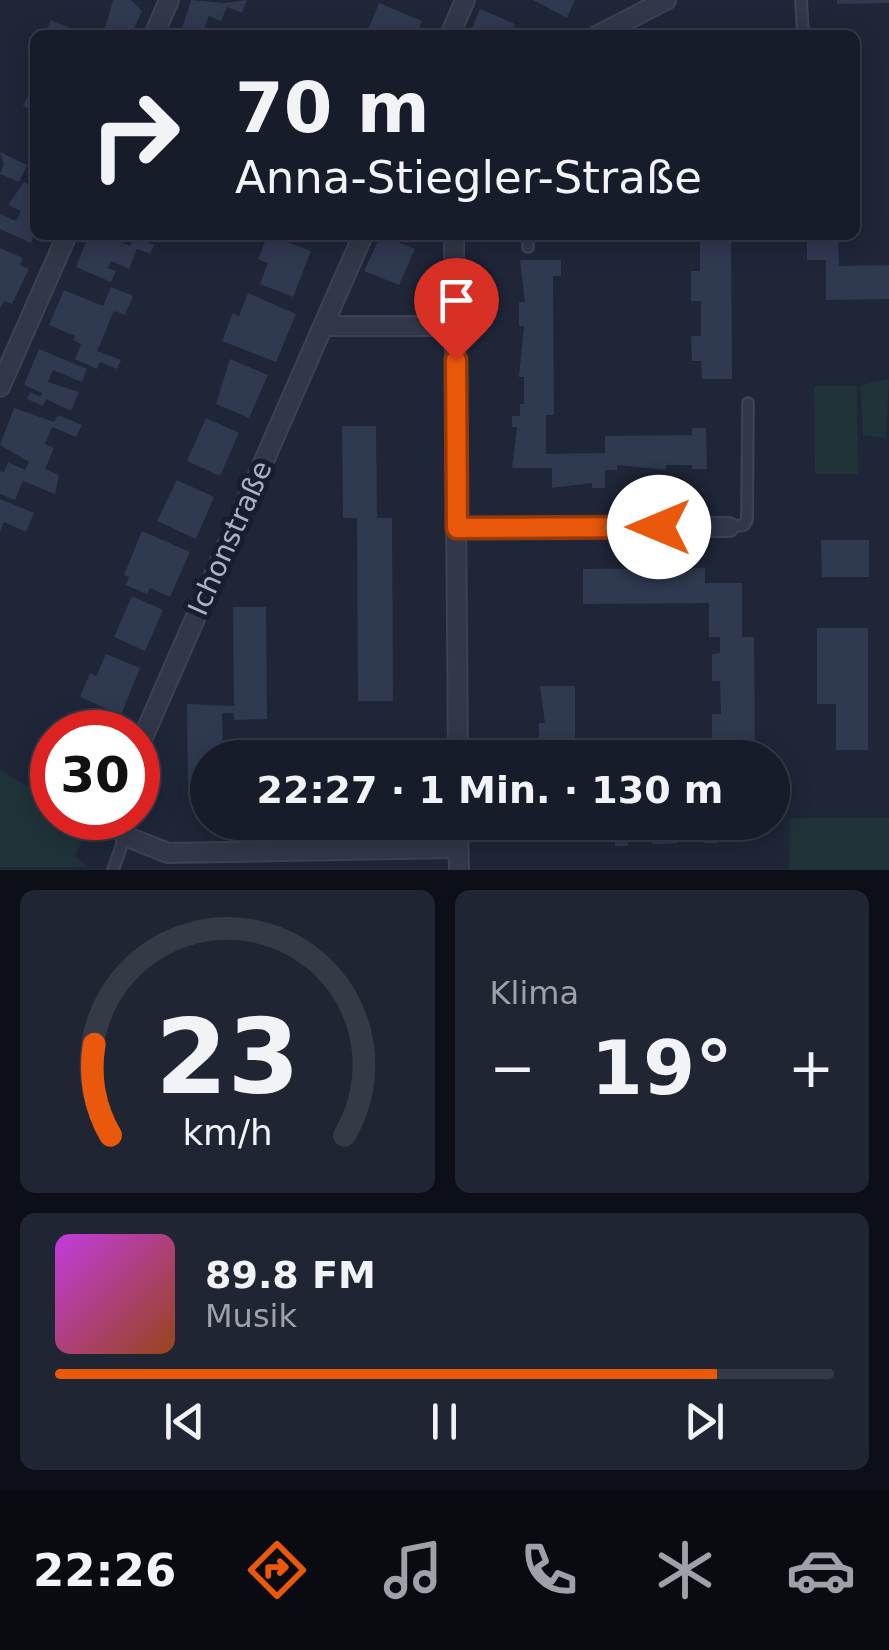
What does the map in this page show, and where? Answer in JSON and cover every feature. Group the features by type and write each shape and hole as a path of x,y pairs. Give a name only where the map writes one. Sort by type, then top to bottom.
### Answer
{"street":[{"path":"156,30 170,0"},
{"path":"452,30 465,0"},
{"path":"608,30 666,0"},
{"path":"0,387 64,240"},
{"name":"Ichonstraße","path":"155,710 361,240"},
{"path":"454,240 458,740"},
{"path":"323,326 455,326"},
{"path":"457,528 729,528"},
{"path":"135,840 168,853 458,848"},
{"path":"458,840 459,870"}],"lane":[{"path":"801,0 803,30"},
{"path":"528,240 528,247"},
{"path":"729,528 744,525 747,520 748,403"},
{"path":"113,870 124,840"}],"shaded area":[{"path":"889,379 886,438 863,435 860,385"},
{"path":"814,386 857,386 858,474 815,474"},
{"path":"0,770 30,788 30,840 83,840 75,856 88,867 0,867"},
{"path":"790,818 889,818 889,870 789,870"}],"building":[{"path":"113,0 131,0 142,11 133,30 104,30"},
{"path":"191,0 247,0 242,13 227,7 221,21 209,16 204,28 209,30 182,30"},
{"path":"533,0 575,0 567,18"},
{"path":"837,0 889,0 889,3 837,4"},
{"path":"379,3 422,21 418,30 368,30"},
{"path":"480,9 515,24 513,30 471,30"},
{"path":"51,20 74,30 46,30"},
{"path":"30,90 30,109 23,106"},
{"path":"0,152 27,165 19,182 0,174 4,164"},
{"path":"24,182 30,185 31,243 0,229 0,214 16,221 21,211 8,205"},
{"path":"87,240 116,240 130,246 132,240 143,240 154,245 150,254 137,249 129,269 111,261 108,268 116,271 111,282 76,267"},
{"path":"266,240 281,240 311,251 293,297 260,284 268,263 258,259"},
{"path":"379,240 393,240 415,249 399,285 364,271"},
{"path":"700,240 731,240 732,379 702,379 701,361 692,361 691,336 701,336 701,301 691,301 691,271 700,271"},
{"path":"807,240 838,240 839,266 889,265 889,299 826,300 826,260 807,260"},
{"path":"0,248 23,258 20,265 29,269 12,304 4,301 0,309"},
{"path":"520,260 561,260 561,276 553,276 554,415 546,415 546,454 605,453 605,436 692,435 692,428 706,428 707,469 692,469 692,465 666,465 666,470 617,465 617,470 605,470 605,488 592,488 592,483 552,488 552,468 512,468 517,427 512,427 512,416 520,416 520,404 524,404 524,377 519,377 524,326 519,326 519,302 525,302"},
{"path":"111,287 133,296 125,315 114,311 97,351 121,360 117,369 100,362 97,369 75,359 81,344 73,340 75,336 49,325 64,290 103,306"},
{"path":"248,293 296,314 276,362 222,341 233,313 239,316"},
{"path":"39,349 87,369 82,382 53,370 48,382 79,392 71,411 46,399 43,406 27,399 30,392 40,397 42,393 24,385"},
{"path":"230,359 268,375 249,418 216,404"},
{"path":"14,408 54,422 58,415 82,425 76,437 52,427 45,444 54,448 45,469 59,475 55,494 23,481 15,500 0,494 0,471 4,472 8,462 25,470 29,462 0,445"},
{"path":"206,418 239,433 220,476 187,461"},
{"path":"342,426 376,426 377,518 392,518 393,701 358,701 357,518 343,518"},
{"path":"177,480 214,497 196,539 157,521"},
{"path":"0,499 34,513 26,532 4,522 0,532"},
{"path":"142,531 190,552 170,597 150,588 147,594 126,585 129,577 124,575"},
{"path":"821,540 869,540 869,577 822,577"},
{"path":"705,568 705,583 742,583 742,637 754,637 755,740 712,740 712,714 721,714 720,681 712,681 712,654 720,653 720,637 709,637 709,603 583,604 583,569"},
{"path":"132,596 163,610 145,651 114,637"},
{"path":"233,607 266,607 267,719 234,720 234,713 222,713 223,740 190,740 188,790 187,704 234,706"},
{"path":"817,628 868,628 868,750 836,750 836,704 817,704"},
{"path":"106,654 140,668 123,710 110,710 80,697 90,673 96,676"},
{"path":"540,686 575,686 575,740 539,740 539,723 545,723"},
{"path":"615,840 628,840 628,846 615,846"},
{"path":"652,840 678,840 678,843 652,844"}],"route":[{"path":"456,360 457,528 659,527"}]}
